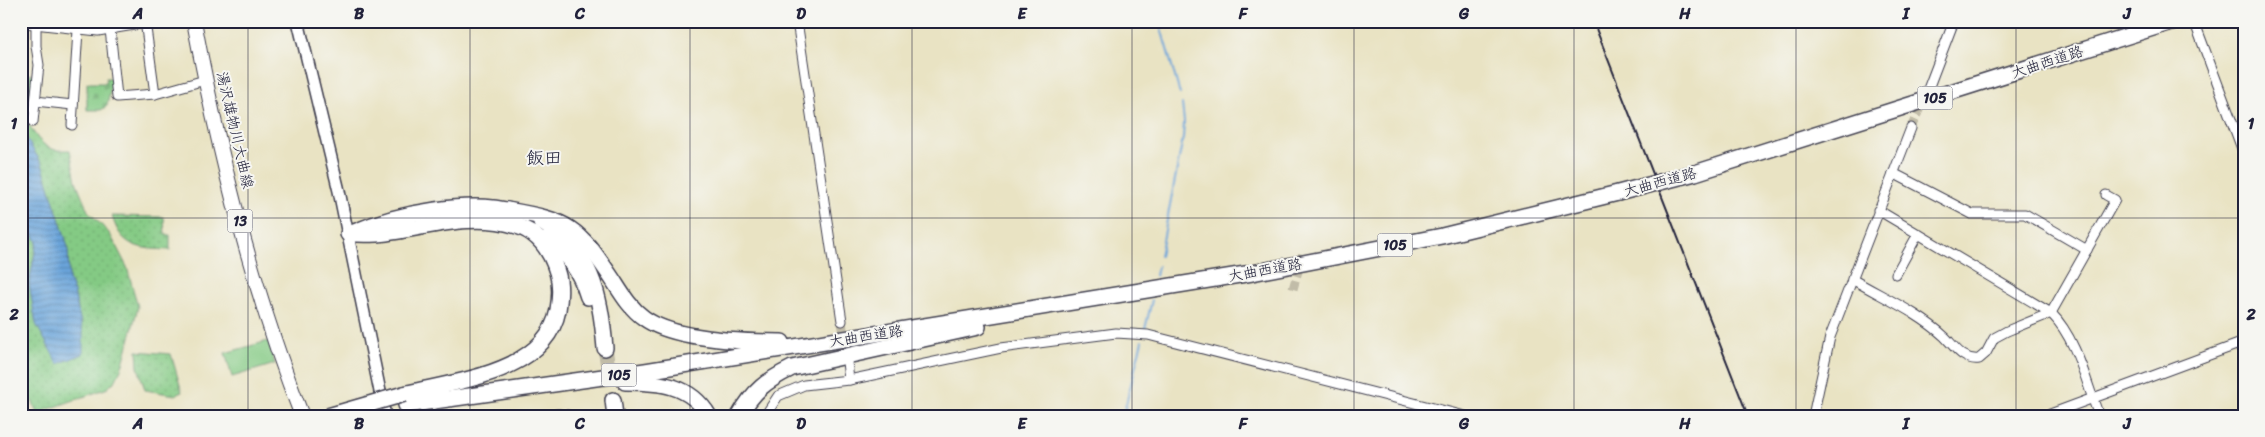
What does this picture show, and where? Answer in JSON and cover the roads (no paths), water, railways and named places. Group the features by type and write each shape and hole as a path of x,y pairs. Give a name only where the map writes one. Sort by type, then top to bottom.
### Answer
{"highway":[{"name":"大曲西道路","path":"333,416 405,400 646,371 1252,273 1433,237 1618,193 1695,172 2175,21"},
{"path":"348,234 380,220 434,210 470,208 507,210 548,217 567,225 584,239 630,306 645,319 672,331 751,342 833,341"},
{"path":"348,234 383,234 435,224 474,220 499,221 531,232 553,244 564,254 584,283 601,349 600,305 594,283 578,252 554,230 540,221 507,210"},
{"path":"328,416 405,400 496,370 521,359 540,346 550,334 559,305 558,276 550,254 531,232"},
{"path":"739,416 753,394 768,380 792,368 1170,286"},
{"path":"405,400 576,385 651,382 674,385 690,394 709,416"},
{"path":"608,406 616,416"}],"main road":[{"name":"湯沢雄物川大曲線","path":"194,21 205,80 253,268 273,338 302,416"}],"street":[{"path":"24,24 67,25 78,30 110,29 158,21"},
{"path":"298,21 328,142 385,416"},
{"path":"797,21 842,321"},
{"path":"1928,89 1954,21"},
{"path":"146,22 155,94"},
{"path":"33,122 39,65 36,46 36,25"},
{"path":"2196,26 2244,154"},
{"path":"110,29 117,97 155,94 205,80"},
{"path":"72,125 78,30"},
{"path":"35,101 73,105"},
{"path":"1813,416 1826,352 1878,210 1911,128"},
{"path":"1893,173 1972,214 2025,214 2087,250"},
{"path":"1852,279 1916,316 1943,335 1963,356 1970,359 1982,357 1992,340 2006,331 2051,314 2115,200 2106,195"},
{"path":"1878,210 2051,314 2061,325 2071,342 2098,416"},
{"path":"1896,274 1918,234"},
{"path":"764,416 778,396 791,389 849,380 1001,348 1116,333 1148,336 1464,416"},
{"path":"2045,416 2244,342"},
{"path":"847,362 849,380"},
{"path":"544,416 558,414 574,416"}],"water":[{"path":"21,130 42,164 68,247 69,280 74,292 83,333 83,354 58,364 36,324 29,284 37,242 21,208"}],"waterway":[{"path":"1159,21 1180,94"},
{"path":"1160,256 1183,138 1182,104"},
{"path":"1156,276 1158,266"},
{"path":"1145,329 1152,300"},
{"path":"1123,416 1142,341"}],"tunnel":[{"path":"1911,128 1923,101"},
{"path":"1293,289 1303,253"},
{"path":"842,321 847,360"},
{"path":"605,348 613,400"}],"railway":[{"path":"1593,21 1748,416"}],"district":[{"name":"飯田","path":"544,158"}]}
